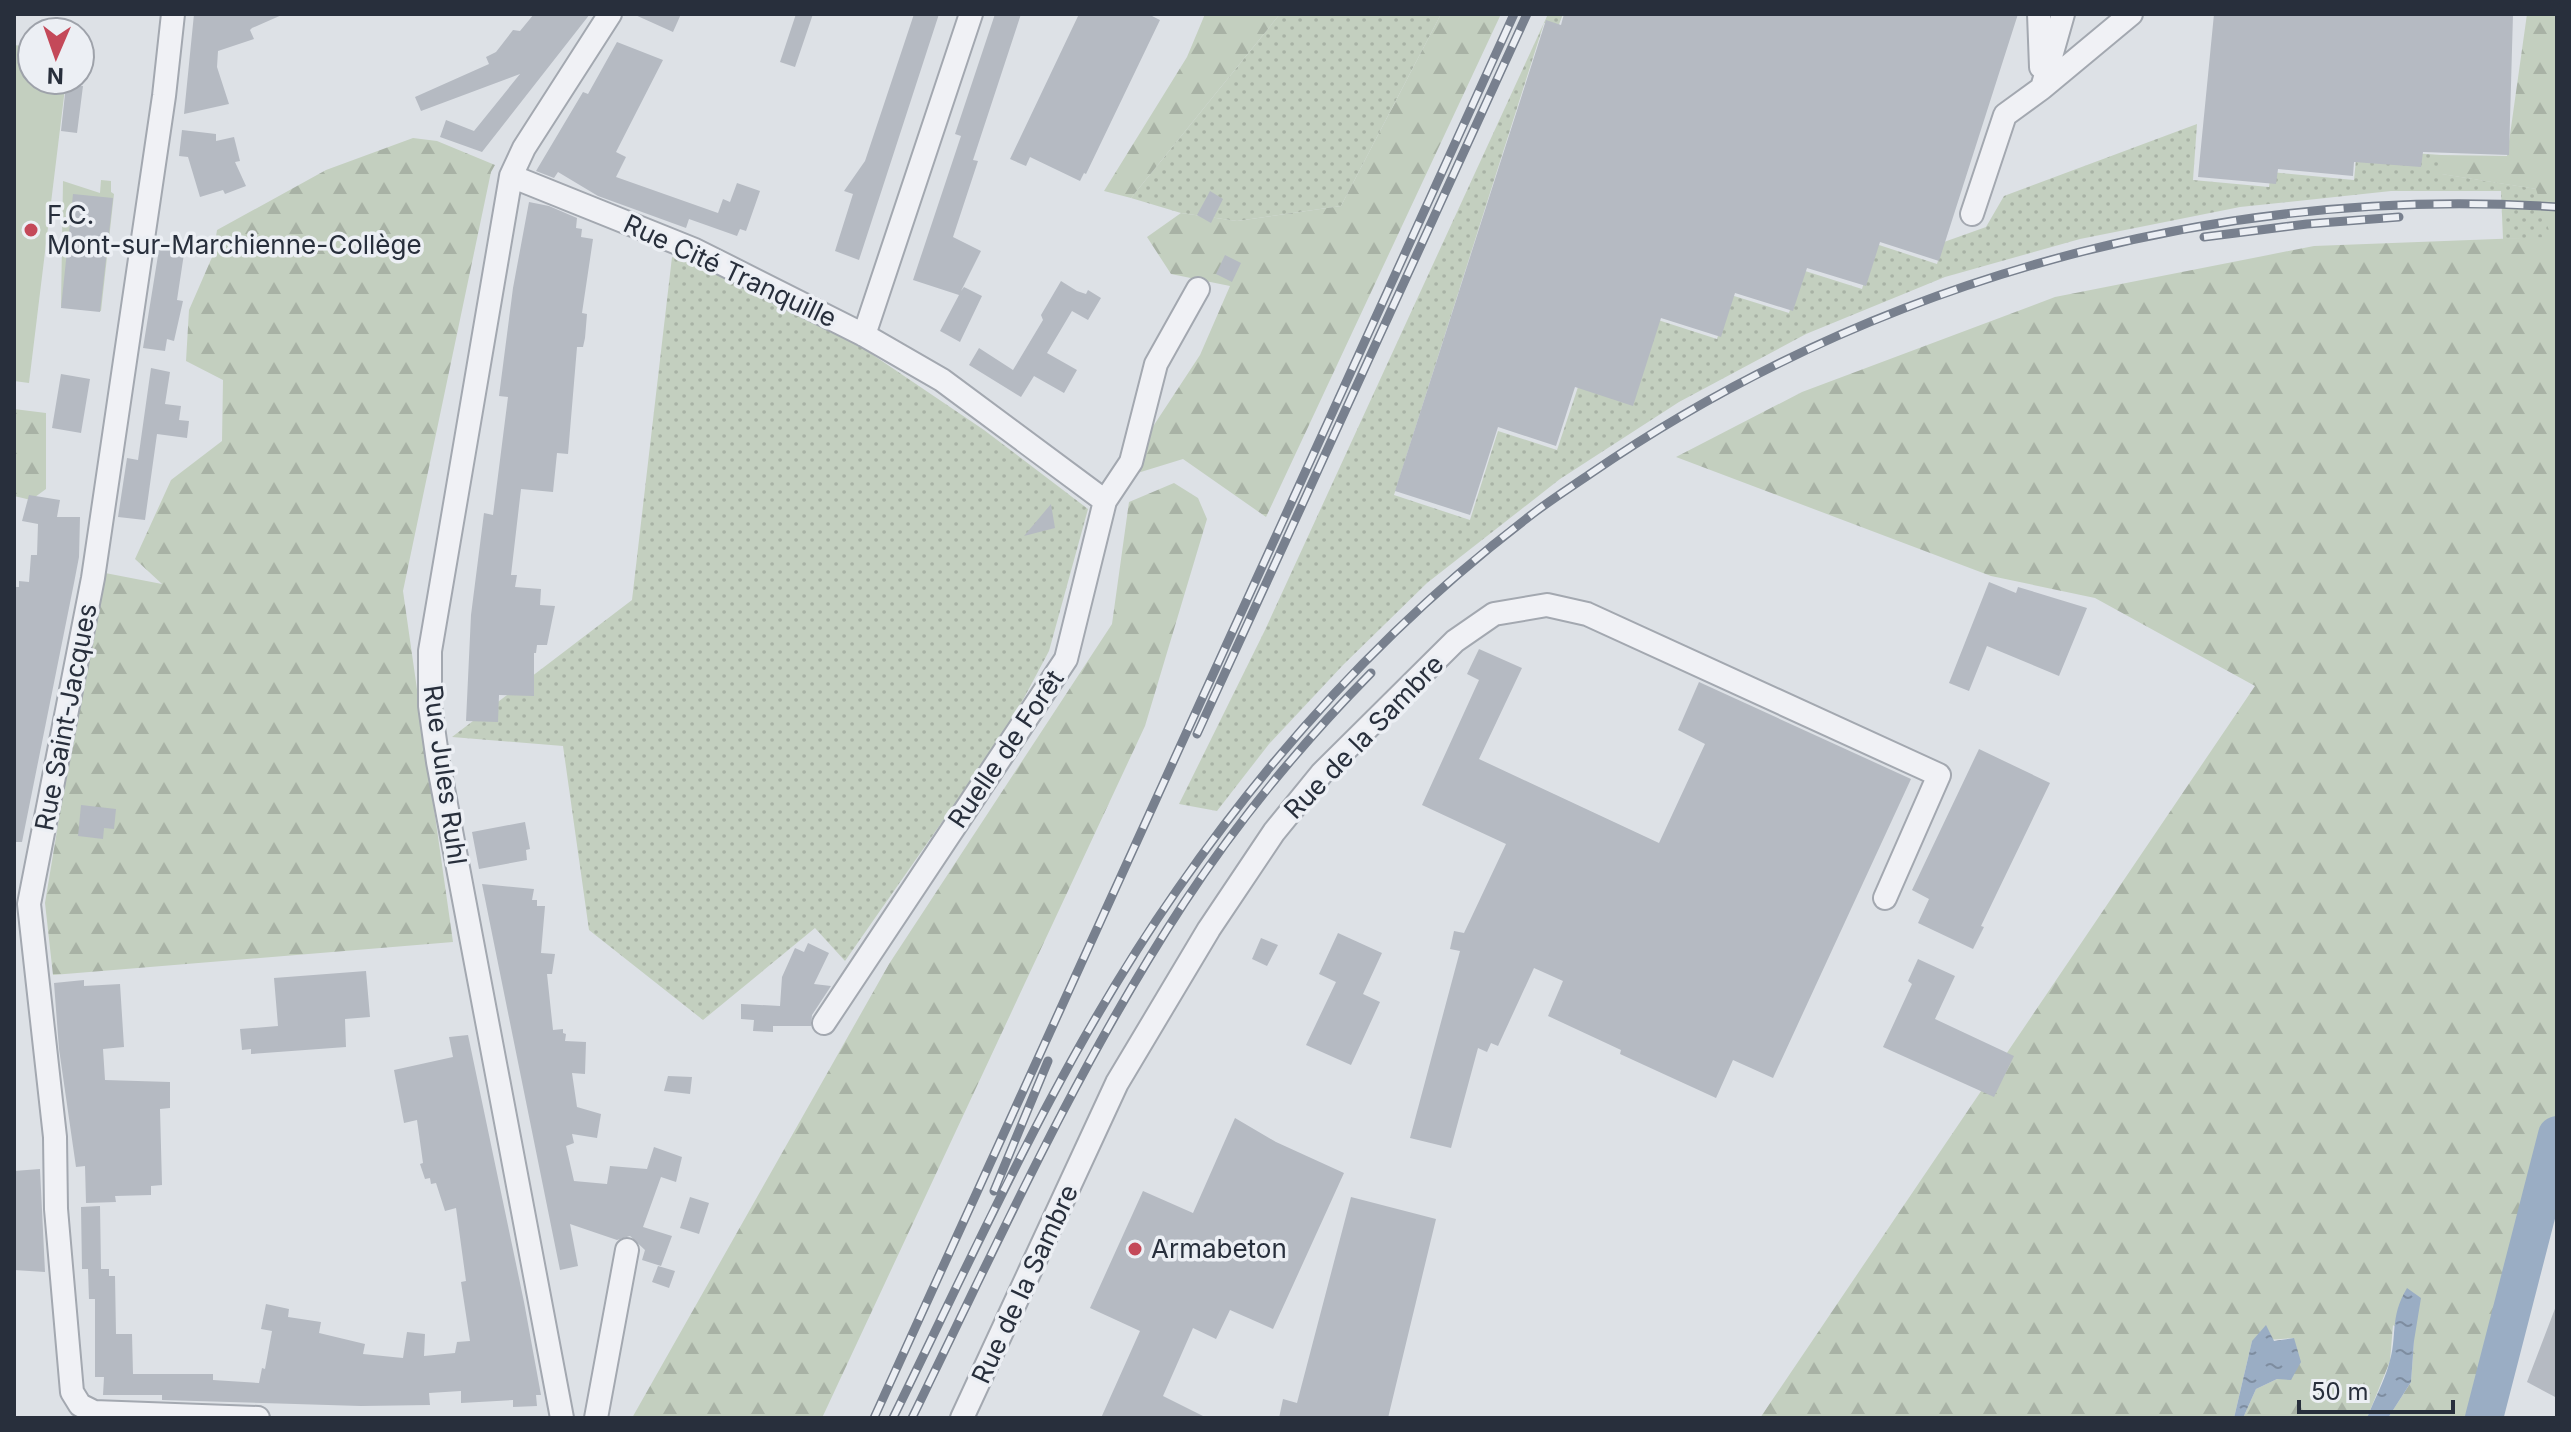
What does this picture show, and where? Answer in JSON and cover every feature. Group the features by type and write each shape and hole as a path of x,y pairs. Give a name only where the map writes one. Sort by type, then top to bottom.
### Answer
{"street":[{"name":"Rue Saint-Jacques","path":"173,14 160,128 93,578 22,904 55,1137 56,1209 72,1392 80,1405 94,1412 258,1418"},
{"name":"Rue Jules Ruhl","path":"562,1418 438,762 430,706 430,651 511,176 524,148 610,14"},
{"path":"864,335 971,14"},
{"path":"2039,14 2042,88"},
{"path":"2042,88 2063,14"},
{"path":"1972,214 2005,115 2131,14"},
{"name":"Rue Cité Tranquille","path":"511,176 695,250 864,335 942,380 1105,501"},
{"name":"Ruelle de Forêt","path":"824,1023 1066,659 1105,501 1131,462 1156,364 1198,289"},
{"name":"Rue de la Sambre","path":"962,1418 1117,1083 1209,929 1274,832 1322,773 1455,641 1494,614 1547,605 1587,614 1939,775 1885,898"},
{"path":"596,1418 627,1250"}],"green space":[{"path":"1205,14 1280,14 1131,198 1104,191 1187,57"},
{"path":"1280,14 1441,14 1341,206 1237,221 1181,213 1131,198"},
{"path":"1441,14 1501,14 1266,517 1183,459 1131,475 1152,428 1200,355 1230,286 1171,274 1147,237 1181,213 1237,221 1341,206"},
{"path":"1548,14 1563,14 1558,27 1544,23 1394,495 1470,520 1498,431 1557,450 1578,387 1658,320 1717,339 1731,295 1789,313 1802,270 1862,289 1876,244 1937,264 1944,242 1986,227 2004,196 2197,124 2193,180 2269,187 2271,172 2354,180 2357,149 2441,155 2442,174 2537,189 2552,238 2503,239 2501,191 2391,191 2240,207 2080,239 1945,277 1806,334 1679,402 1560,479 1427,583 1343,665 1269,744 1217,811 1179,804 1265,630"},
{"path":"2527,14 2557,14 2557,1149 2508,1372 2485,1418 2388,1418 2411,1382 2414,1341 2393,1325 2390,1361 2367,1418 2243,1418 2256,1389 2277,1379 2294,1338 2252,1341 2234,1418 1760,1418 2255,686 2095,598 1991,576 1676,457 1802,392 2055,297 2314,246 2551,237 2536,189 2441,174 2441,155 2507,156"},
{"name":"F.C. Mont-sur-Marchienne-Collège","path":"14,45 16,96 64,96 29,383 14,381"},
{"path":"413,138 437,141 495,165 491,172 403,591 453,942 53,975 45,903 100,572 162,584 135,559 171,480 222,441 223,380 186,361 189,310 213,255 217,230 326,170"},
{"path":"101,180 111,181 111,192 114,194 101,311 61,306 63,181 100,193"},
{"path":"672,257 774,288 984,430 1088,509 1049,651 1009,726 845,961 815,928 703,1020 589,930 563,746 452,737 632,600"},
{"path":"14,409 46,413 46,489 31,500 14,496"},
{"path":"1174,483 1198,498 1207,519 1145,726 822,1418 632,1418 889,964 1112,624 1129,502"}],"water":[{"path":"2407,1288 2421,1298 2411,1382 2388,1418 2367,1418 2389,1364 2398,1309"},
{"path":"2266,1325 2274,1341 2294,1338 2301,1362 2291,1380 2277,1379 2256,1389 2243,1418 2234,1418 2252,1341"}],"building":[{"path":"194,14 284,14 252,28 254,39 218,51 217,67 229,104 184,114"},
{"path":"534,14 590,14 482,152 440,137 446,120 474,131 520,74 421,111 415,97 489,64 486,57 496,52 513,30 520,31"},
{"path":"633,14 681,14 673,32"},
{"path":"796,14 813,14 795,67 780,62"},
{"path":"914,14 939,14 859,260 835,251 853,194 844,191 865,161"},
{"path":"995,14 1021,14 973,160 978,161 953,237 981,251 961,291 964,287 982,296 960,342 940,331 959,295 913,280 961,136 955,134"},
{"path":"1079,14 1148,14 1160,20 1080,181 1030,157 1026,166 1010,159"},
{"path":"1564,14 2018,14 1939,261 1880,242 1866,286 1807,268 1793,311 1735,293 1721,337 1661,318 1633,406 1575,387 1556,446 1498,427 1470,515 1395,491 1546,20 1561,25"},
{"path":"2214,14 2513,14 2509,155 2423,152 2421,167 2354,162 2353,176 2278,169 2276,184 2198,177"},
{"path":"617,42 663,60 616,152 626,157 616,177 718,213 723,199 730,202 737,183 760,191 746,231 740,229 737,236 689,219 686,228 598,196 558,172 554,178 536,171 583,92 588,94"},
{"path":"65,96 82,96 77,133 61,131"},
{"path":"182,130 216,134 216,141 234,137 240,161 235,162 246,186 225,194 223,190 200,197 188,157 179,156"},
{"path":"1210,191 1223,199 1211,223 1197,215"},
{"path":"73,194 113,198 100,312 61,308"},
{"path":"529,202 549,206 577,218 576,228 582,229 581,237 593,239 582,313 587,314 585,338 583,347 577,347 568,454 557,453 553,492 521,489 511,575 517,575 515,587 541,589 540,605 555,606 547,645 537,645 534,653 534,696 499,695 498,722 466,721 471,615 484,513 493,515 508,397 499,396 513,288"},
{"path":"160,243 185,247 177,300 183,301 174,341 167,339 165,351 143,348"},
{"path":"1225,255 1241,263 1232,282 1216,274"},
{"path":"1061,281 1077,291 1086,294 1088,290 1101,298 1088,320 1072,311 1047,353 1077,370 1064,393 1034,376 1021,397 969,365 979,348 1013,370 1043,320 1041,315"},
{"path":"151,368 170,372 165,404 181,406 179,420 189,421 187,438 157,434 145,520 118,517 127,458 138,460"},
{"path":"61,374 90,379 81,433 52,428"},
{"path":"29,495 60,500 57,517 80,517 79,557 22,842 14,842 14,603 19,581 29,582 31,555 37,555 38,524 22,521"},
{"path":"1051,504 1055,528 1024,536"},
{"path":"1989,582 2016,593 2018,587 2087,608 2059,676 1987,646 1969,691 1949,683"},
{"path":"1479,649 1522,668 1479,759 1659,843 1705,744 1678,730 1699,682 1911,779 1773,1078 1733,1060 1716,1098 1620,1054 1621,1050 1548,1016 1563,981 1534,968 1498,1046 1491,1043 1487,1052 1478,1048 1451,1148 1410,1138 1460,951 1450,949 1454,931 1464,933 1506,844 1422,805 1479,680 1467,674"},
{"path":"1979,749 2050,783 1981,926 1984,927 1973,949 1918,923 1929,899 1912,890"},
{"path":"81,805 116,809 114,829 104,828 103,839 78,836"},
{"path":"525,822 530,849 526,850 527,860 479,869 472,832"},
{"path":"482,884 534,889 532,900 537,900 537,906 545,906 541,953 555,954 552,974 547,974 553,1030 563,1029 565,1041 586,1042 585,1074 572,1073 577,1107 601,1114 597,1138 572,1134 574,1143 566,1146 574,1181 607,1184 610,1166 647,1169 654,1147 682,1157 676,1182 661,1177 643,1227 672,1236 661,1266 642,1260 645,1250 630,1236 617,1240 570,1224 578,1266 560,1270"},
{"path":"1338,933 1382,953 1363,994 1380,1002 1351,1065 1306,1045 1336,982 1319,974"},
{"path":"1261,938 1278,945 1267,966 1252,959"},
{"path":"808,943 829,953 814,984 831,986 812,1015 811,1026 773,1026 773,1032 753,1031 754,1020 741,1019 741,1004 780,1006 782,977 795,948 804,952"},
{"path":"1918,959 1955,976 1935,1019 2014,1056 1994,1097 1883,1047 1912,984 1908,981"},
{"path":"366,971 370,1017 345,1019 346,1047 251,1054 251,1049 242,1050 240,1029 278,1026 274,978"},
{"path":"84,980 84,986 120,984 124,1047 103,1049 105,1080 170,1082 170,1108 160,1109 162,1185 151,1186 151,1195 115,1196 116,1202 86,1203 85,1166 76,1167 59,1049 54,983"},
{"path":"468,1035 524,1302 541,1395 536,1395 537,1406 513,1407 513,1400 461,1403 461,1391 429,1393 430,1405 361,1406 162,1400 162,1395 103,1395 104,1377 95,1377 95,1299 89,1299 88,1269 82,1269 81,1207 100,1206 101,1269 109,1269 109,1276 115,1276 116,1334 132,1334 133,1374 213,1374 213,1380 259,1383 262,1368 265,1369 272,1331 261,1329 266,1304 289,1309 288,1317 321,1322 319,1333 365,1344 363,1354 403,1358 407,1332 425,1334 424,1356 455,1353 457,1342 470,1341 461,1282 466,1281 456,1208 445,1211 436,1183 431,1184 430,1178 425,1179 420,1164 423,1163 417,1120 404,1123 394,1070 453,1057 449,1037"},
{"path":"668,1076 692,1077 690,1094 664,1091"},
{"path":"1235,1118 1276,1142 1344,1173 1273,1329 1230,1310 1216,1339 1193,1328 1163,1396 1207,1418 1101,1418 1140,1331 1090,1308 1143,1191 1193,1213"},
{"path":"40,1169 45,1272 14,1270 14,1171"},
{"path":"690,1197 709,1203 699,1234 680,1228"},
{"path":"1351,1197 1436,1219 1388,1418 1279,1418 1283,1399 1297,1403"},
{"path":"658,1266 675,1271 669,1288 652,1282"},
{"path":"2557,1306 2557,1398 2527,1382"}],"waterway":[{"path":"2484,1418 2557,1135"}],"railway":[{"path":"874,1418 1514,14"},
{"path":"1197,734 1527,14"},
{"path":"893,1418 1060,1082 1135,952 1177,890 1253,788 1337,691 1428,601 1541,507 1698,406 1812,348 1930,299 2051,260 2175,231 2302,212 2429,204 2557,207"},
{"path":"2204,237 2307,224 2399,217"},
{"path":"912,1418 1040,1156 1145,965 1205,872 1249,813 1320,727 1371,673"},
{"path":"994,1191 1048,1061"}],"place":[{"name":"F.C. Mont-sur-Marchienne-Collège","path":"31,230"},
{"name":"Armabeton","path":"1135,1249"}]}
